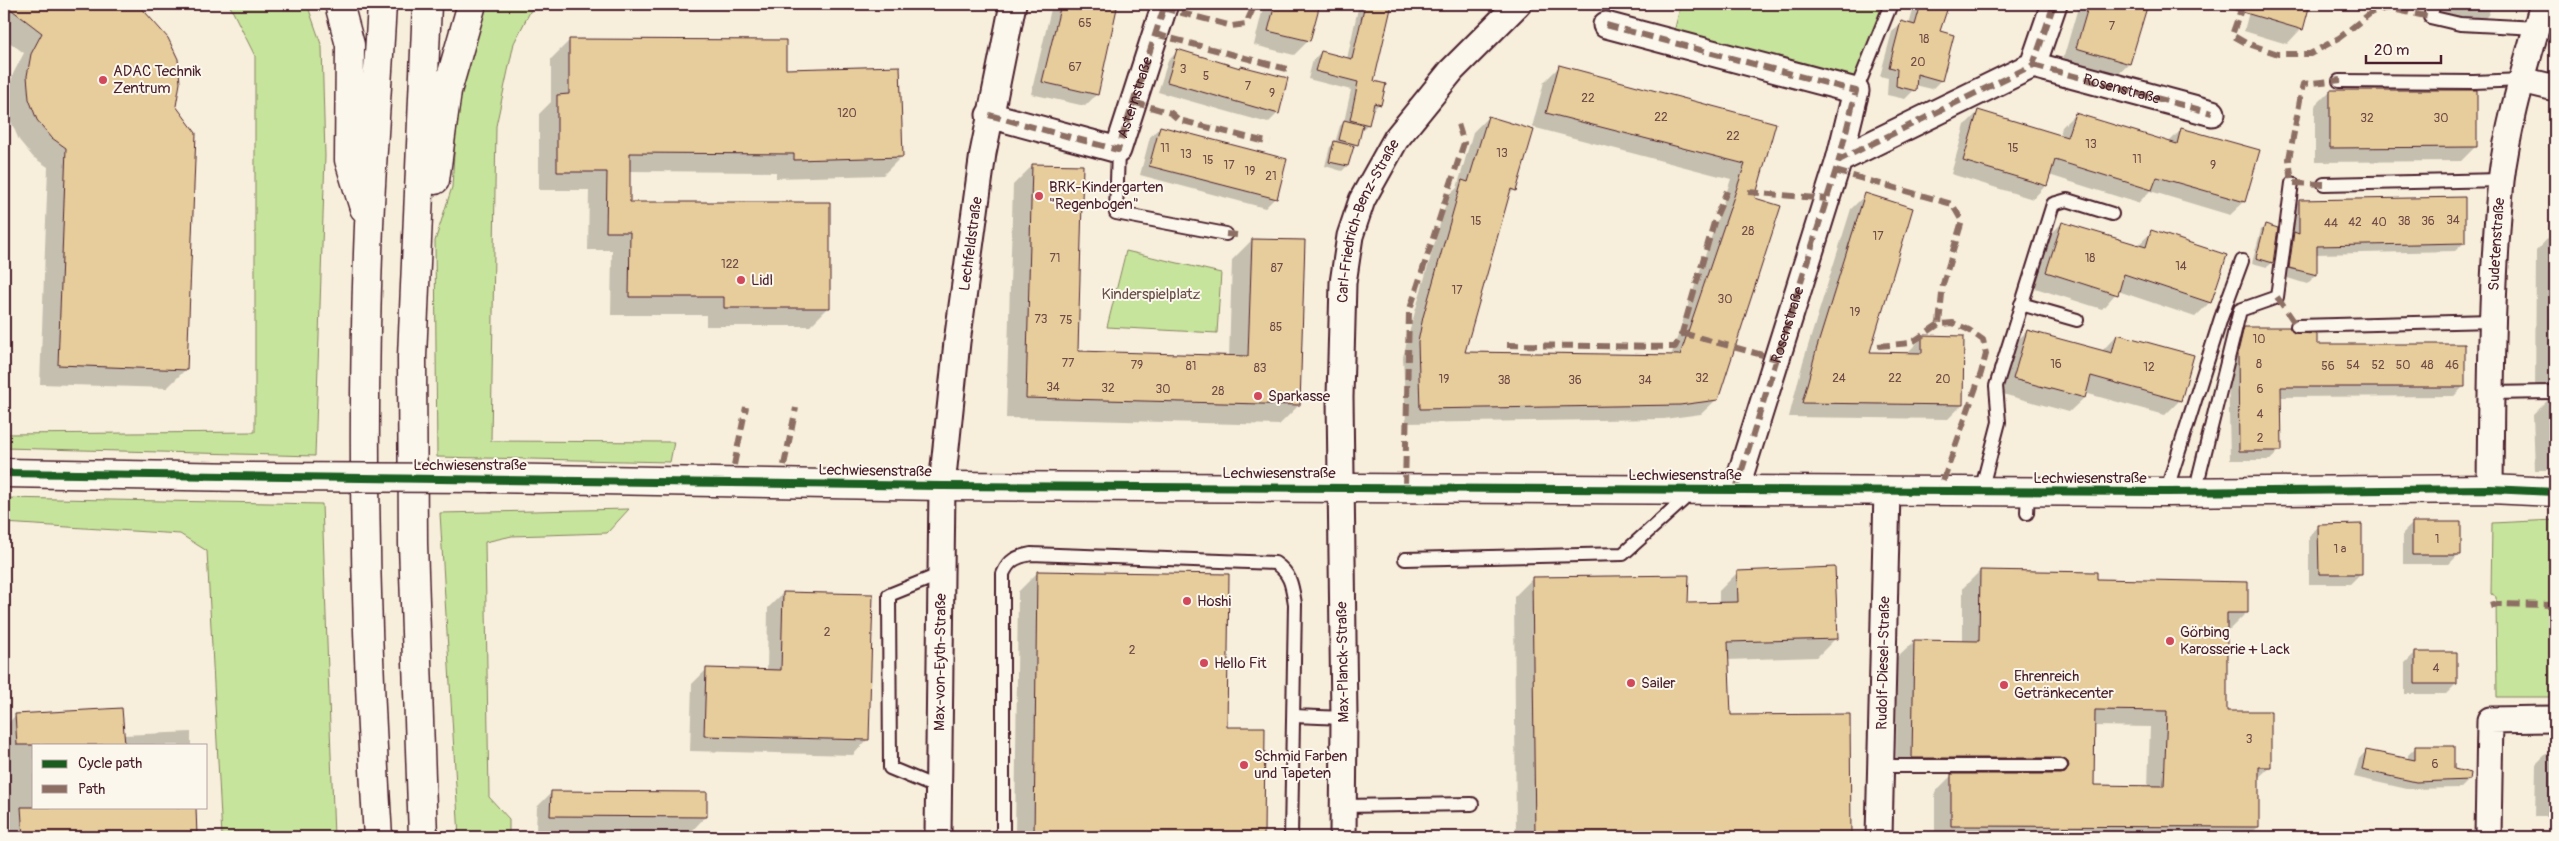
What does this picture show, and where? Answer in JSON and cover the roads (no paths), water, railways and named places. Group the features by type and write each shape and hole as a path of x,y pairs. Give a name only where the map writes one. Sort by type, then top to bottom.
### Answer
{"main road":[{"path":"339,4 350,45 349,160 369,226"},
{"path":"378,837 372,744 366,408 369,226 382,4"},
{"path":"423,837 413,544 412,357 427,4"},
{"path":"415,256 435,186 447,91 472,4"},
{"name":"Lechwiesenstraße","path":"4,473 245,477 492,478 942,486 1981,491 2028,502 2166,492 2490,489 2555,492"}],"street":[{"name":"Lechfeldstraße","path":"942,486 957,342 989,116 1013,4"},
{"name":"Asternstraße","path":"989,116 1118,150 1164,4"},
{"name":"Carl-Friedrich-Benz-Straße","path":"1339,487 1343,283 1350,236 1362,200 1402,131 1452,70 1518,4"},
{"path":"1839,160 2033,65 2054,4"},
{"name":"Sudetenstraße","path":"2490,489 2492,321 2502,180 2514,107 2544,4"},
{"path":"1606,25 1856,91"},
{"name":"Rosenstraße","path":"2033,65 2212,113"},
{"path":"2522,80 2555,88"},
{"name":"Rosenstraße","path":"1736,489 1839,160 1856,91"},
{"name":"Max-von-Eyth-Straße","path":"938,837 942,486"},
{"name":"Max-Planck-Straße","path":"1339,487 1344,718 1343,837"},
{"name":"Rudolf-Diesel-Straße","path":"1879,837 1880,766 1890,571 1887,490"},
{"path":"2488,837 2490,720 2555,719"}],"lane":[{"name":"Rosenstraße","path":"1856,91 1891,4"},
{"path":"2434,4 2430,18 2460,24 2536,28"},
{"path":"2339,81 2474,82 2522,80"},
{"path":"1118,150 1116,213 1226,234"},
{"path":"2324,184 2502,180"},
{"path":"2195,492 2240,310 2277,297 2292,183"},
{"path":"1981,491 1999,422 1996,386 2053,204 2067,200 2112,214"},
{"path":"2166,492 2221,318 2242,261"},
{"path":"2022,304 2077,320"},
{"path":"2297,326 2492,321"},
{"path":"2491,393 2555,392"},
{"path":"1405,559 1624,554 1695,489"},
{"path":"1003,837 1003,574 1007,564 1016,558 1031,554 1275,563 1285,570 1292,581 1295,604 1291,837"},
{"path":"938,788 890,768 889,595 941,574"},
{"path":"1294,716 1344,718"},
{"path":"1880,766 2060,766"},
{"path":"1343,806 1472,804"}],"place":[{"name":"ADAC Technik Zentrum","path":"103,80"},
{"name":"BRK-Kindergarten \"Regenbogen\"","path":"1039,196"},
{"name":"Lidl","path":"741,280"},
{"name":"Sparkasse","path":"1258,396"},
{"name":"Hoshi","path":"1187,601"},
{"name":"Görbing Karosserie + Lack","path":"2170,641"},
{"name":"Hello Fit","path":"1204,663"},
{"name":"Sailer","path":"1631,683"},
{"name":"Ehrenreich Getränkecenter","path":"2004,685"},
{"name":"Schmid Farben und Tapeten","path":"1244,765"}],"park label":[{"name":"Kinderspielplatz","path":"1151,294"}]}
